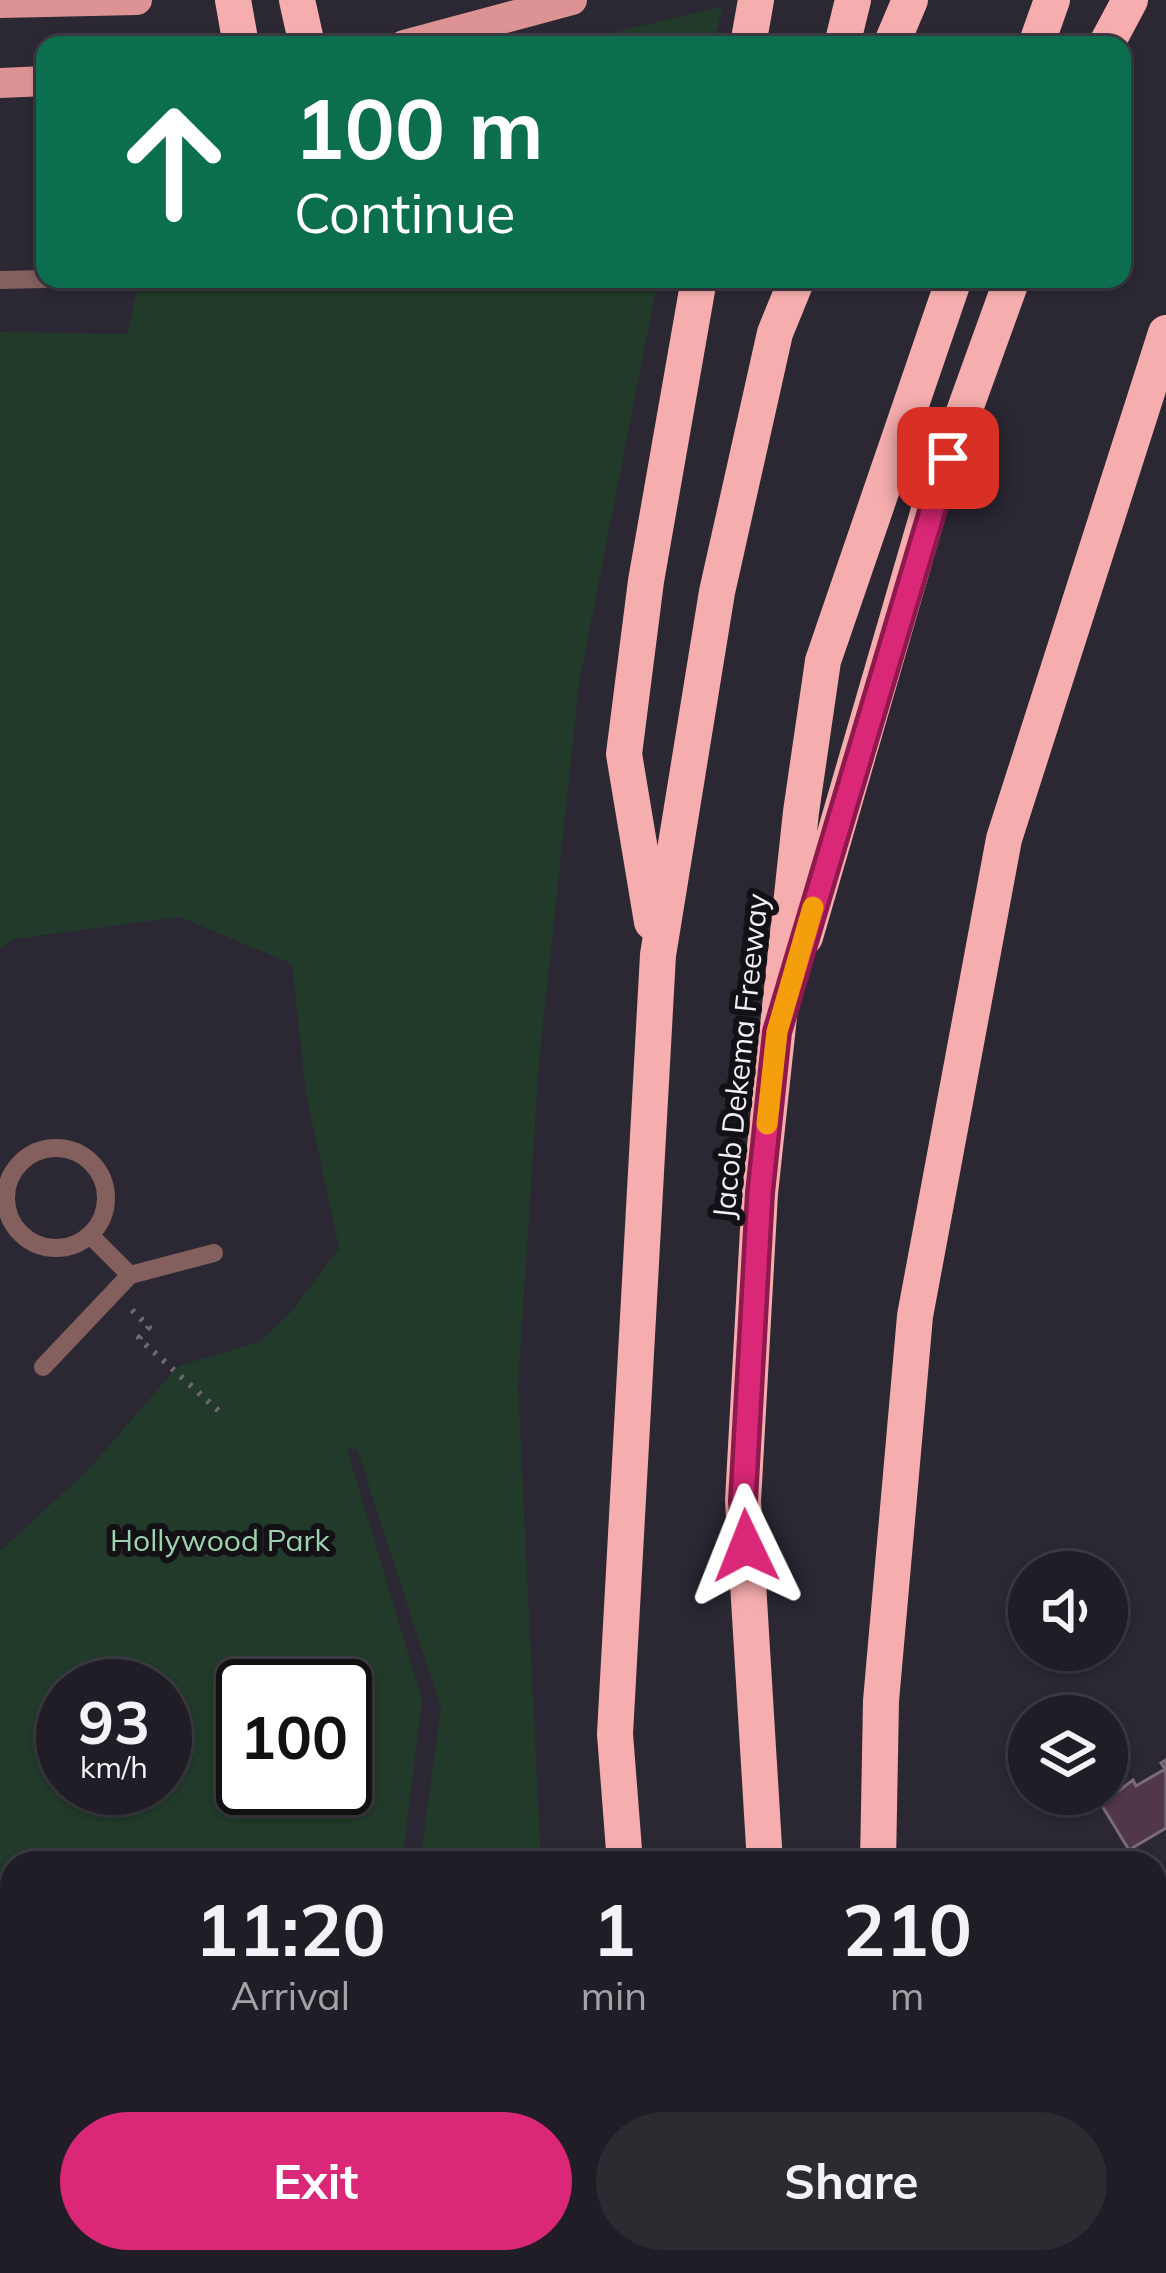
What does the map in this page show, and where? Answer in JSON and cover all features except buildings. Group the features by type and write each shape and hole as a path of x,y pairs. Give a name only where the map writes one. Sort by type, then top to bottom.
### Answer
{"highway":[{"path":"233,0 239,36"},
{"path":"297,0 306,36"},
{"path":"750,36 756,0"},
{"path":"1111,36 1130,0"},
{"path":"658,955 624,754 646,581 697,288"},
{"path":"625,1851 616,1734 658,955 717,592 786,288"},
{"path":"775,333 793,288"},
{"name":"Jacob Dekema Freeway","path":"764,1851 743,1501 760,1193 801,812 823,661 951,288"},
{"path":"777,1032 932,503 1009,288"},
{"path":"878,1851 881,1701 915,1316 1004,839 1166,333"}],"main road":[{"path":"0,3 137,0"},
{"path":"438,36 572,0"},
{"path":"0,83 36,81"}],"lane":[{"path":"0,280 36,279"},
{"path":"45,1149 80,1154 102,1177 105,1208 91,1235 62,1249 19,1232 6,1200 16,1167 45,1149"},
{"path":"0,1241 19,1232"},
{"path":"91,1235 130,1275"},
{"path":"43,1366 130,1275 214,1253"}],"path":[{"path":"130,1307 149,1327 139,1338 221,1413"}],"green space":[{"path":"723,6 715,36 598,36"},
{"name":"Hollywood Park","path":"138,288 656,288 579,684 539,1063 518,1386 540,1851 422,1851 441,1708 357,1449 347,1449 422,1700 403,1851 0,1851 0,1551 88,1470 178,1366 260,1342 291,1312 339,1248 306,1094 292,964 180,917 13,939 0,949 0,332 127,334"}],"slow traffic":[{"path":"767,1124 777,1032 813,907"}],"route":[{"path":"746,1546 743,1501 760,1193 777,1032 948,458"}]}
